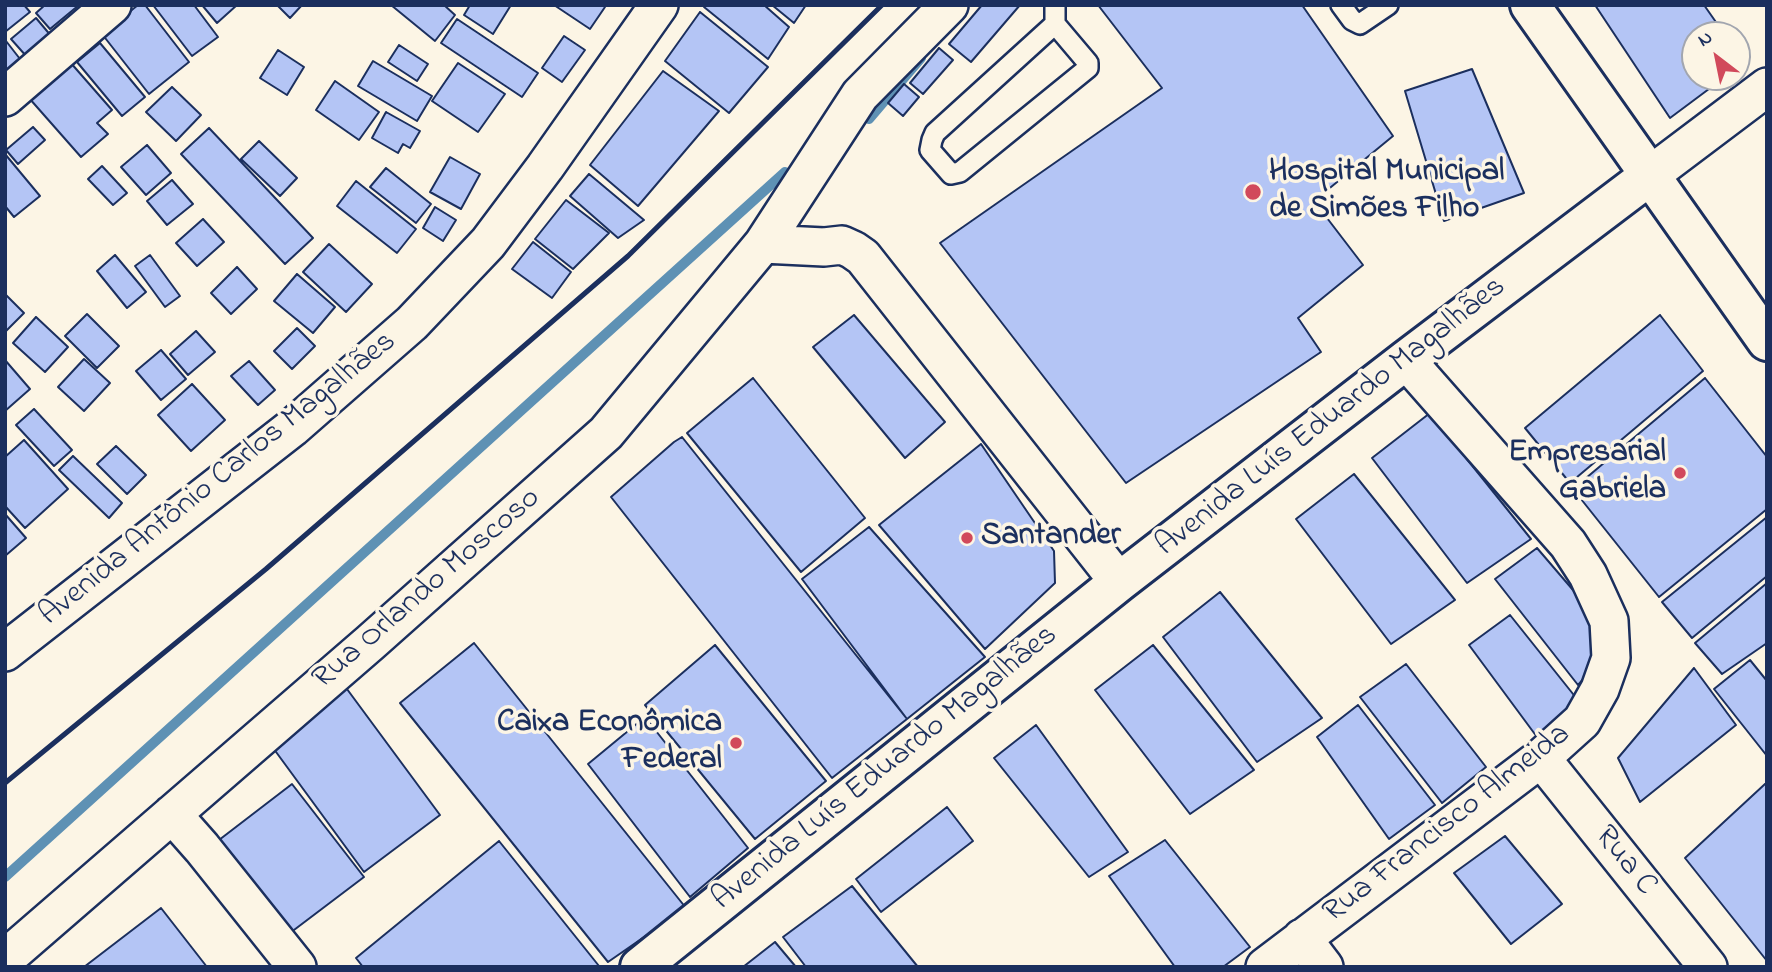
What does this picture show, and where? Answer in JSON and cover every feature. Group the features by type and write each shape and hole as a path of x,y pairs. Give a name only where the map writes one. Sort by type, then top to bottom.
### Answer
{"main road":[{"path":"1530,5 1767,341"},
{"name":"Avenida Luís Eduardo Magalhães","path":"640,967 1119,582 1649,176"}],"street":[{"path":"5,97 112,5"},
{"name":"Avenida Antônio Carlos Magalhães","path":"12,636 292,428 412,323 488,243 659,5"},
{"name":"Rua Orlando Moscoso","path":"5,960 606,433 763,244 860,95 949,5"},
{"name":"Avenida Luís Eduardo Magalhães","path":"1649,176 1767,87"},
{"path":"763,244 824,247 842,245 863,257 1119,582"},
{"name":"Rua Francisco Almeida","path":"1265,967 1541,758 1582,721 1600,689 1611,658 1609,621 1588,575 1568,544 1406,360"},
{"name":"Rua C","path":"1541,758 1708,967"},
{"path":"172,814 298,967"},
{"path":"1302,938 1324,967"}],"lane":[{"path":"1340,5 1352,20 1360,24 1388,5"},
{"path":"1055,15 1088,63 1086,71 960,172 951,174 930,150 935,133 1055,15"}],"building":[{"path":"5,5 24,5 30,12 5,32"},
{"path":"45,5 79,5 50,29 36,13"},
{"path":"138,5 145,5 189,62 149,94 102,34"},
{"path":"153,5 194,5 218,37 192,56"},
{"path":"202,5 237,5 217,23"},
{"path":"277,5 302,5 290,18"},
{"path":"391,5 444,5 455,15 435,41"},
{"path":"470,5 511,5 493,34 464,15"},
{"path":"554,5 603,5 605,7 590,29"},
{"path":"764,5 789,27 768,59 704,7"},
{"path":"772,5 806,5 794,23"},
{"path":"982,5 1020,5 971,62 949,44"},
{"path":"1098,5 1302,5 1393,136 1314,201 1363,265 1298,318 1321,352 1126,483 940,243 1162,88"},
{"path":"1595,5 1704,5 1715,21 1681,21 1681,91 1706,91 1670,118"},
{"path":"700,12 768,67 729,113 665,61"},
{"path":"36,18 52,37 27,57 11,39"},
{"path":"457,19 538,73 522,97 441,43"},
{"path":"564,36 585,50 562,82 542,68"},
{"path":"5,42 20,59 5,72"},
{"path":"100,43 145,97 122,116 77,62"},
{"path":"399,45 428,64 417,81 388,62"},
{"path":"939,48 953,60 923,94 910,83"},
{"path":"278,50 304,67 287,95 260,78"},
{"path":"373,61 432,96 417,121 358,86"},
{"path":"70,62 112,110 97,123 108,134 81,157 29,98"},
{"path":"458,63 505,94 478,132 432,101"},
{"path":"1472,69 1524,193 1444,221 1405,91"},
{"path":"663,71 719,111 638,206 590,165"},
{"path":"335,81 379,112 359,140 316,110"},
{"path":"904,84 919,97 903,116 888,103"},
{"path":"172,87 201,115 176,141 146,112"},
{"path":"386,112 420,131 410,148 403,144 398,153 372,138"},
{"path":"33,127 45,140 18,164 6,150"},
{"path":"209,128 313,238 285,264 181,154"},
{"path":"259,141 297,178 280,196 241,159"},
{"path":"147,145 171,173 146,195 121,167"},
{"path":"5,154 40,196 14,217 5,206"},
{"path":"450,157 480,174 461,209 430,192"},
{"path":"102,166 127,193 113,205 88,179"},
{"path":"386,168 431,204 416,223 370,187"},
{"path":"589,174 644,220 618,238 570,196"},
{"path":"172,180 193,204 167,225 147,201"},
{"path":"356,181 416,229 397,253 337,206"},
{"path":"566,200 609,233 573,269 535,239"},
{"path":"435,207 456,220 443,241 423,228"},
{"path":"203,219 224,242 197,266 176,243"},
{"path":"533,242 571,272 552,298 512,269"},
{"path":"329,244 372,284 346,312 303,272"},
{"path":"115,255 146,292 127,308 97,271"},
{"path":"150,255 180,296 165,307 135,266"},
{"path":"237,267 257,289 231,314 211,293"},
{"path":"297,274 335,307 313,333 274,301"},
{"path":"5,294 24,313 5,332"},
{"path":"87,314 119,346 97,368 65,336"},
{"path":"854,315 945,422 905,458 813,347"},
{"path":"1660,315 1703,371 1570,483 1525,428"},
{"path":"36,317 68,347 45,372 13,343"},
{"path":"297,328 315,346 292,369 274,351"},
{"path":"196,331 215,352 188,375 170,354"},
{"path":"161,350 186,379 161,400 136,371"},
{"path":"84,359 110,383 84,411 58,387"},
{"path":"5,360 30,389 5,411"},
{"path":"249,361 275,390 258,405 231,376"},
{"path":"753,378 865,518 801,572 687,433"},
{"name":"Empresarial Gabriela","path":"1705,378 1767,457 1767,509 1659,597 1573,489"},
{"path":"192,384 225,420 191,451 158,415"},
{"path":"34,409 72,450 54,466 16,425"},
{"path":"1430,413 1531,539 1467,583 1372,458"},
{"path":"682,437 907,719 832,778 611,497"},
{"path":"24,440 68,489 25,528 5,506 5,457"},
{"name":"Santander","path":"981,444 1054,551 1055,583 985,649 879,525"},
{"path":"116,446 146,475 127,494 97,464"},
{"path":"73,456 122,503 109,518 59,470"},
{"path":"1354,474 1455,600 1391,644 1296,519"},
{"path":"5,514 26,538 5,556"},
{"path":"1767,517 1767,576 1692,638 1662,602"},
{"path":"869,527 985,657 907,719 802,579"},
{"path":"1537,548 1600,625 1601,659 1578,685 1495,579"},
{"path":"1767,583 1767,643 1722,674 1695,643"},
{"path":"1220,592 1322,718 1257,762 1163,637"},
{"path":"1510,615 1581,704 1537,737 1469,645"},
{"path":"474,643 686,908 608,962 400,703"},
{"name":"Caixa Econômica Federal","path":"715,645 826,781 755,839 645,705"},
{"path":"1153,645 1254,770 1190,814 1095,690"},
{"path":"1750,660 1767,681 1767,756 1714,689"},
{"path":"1406,664 1486,767 1442,803 1360,697"},
{"path":"1694,668 1736,725 1640,802 1618,758"},
{"path":"344,685 440,815 364,872 268,741"},
{"path":"1358,705 1435,805 1389,839 1317,737"},
{"path":"645,717 748,848 690,897 588,764"},
{"path":"1036,725 1128,852 1089,877 994,758"},
{"path":"292,784 364,877 290,933 219,840"},
{"path":"1765,784 1767,786 1767,961 1685,858"},
{"path":"947,807 973,841 881,912 856,879"},
{"path":"1505,836 1562,904 1511,944 1454,873"},
{"path":"1165,840 1250,947 1223,967 1175,967 1109,876"},
{"path":"499,841 599,966 363,967 356,958"},
{"path":"852,886 918,967 806,967 783,937"},
{"path":"161,908 207,967 84,967"},
{"path":"775,942 796,967 743,967"}],"waterway":[{"path":"869,119 921,58"},
{"path":"5,877 785,172"}],"railway":[{"path":"5,783 266,569 628,256 882,5"}],"place":[{"name":"Hospital Municipal de Simões Filho","path":"1253,192"},
{"name":"Empresarial Gabriela","path":"1680,473"},
{"name":"Santander","path":"967,538"},
{"name":"Caixa Econômica Federal","path":"736,743"}]}
